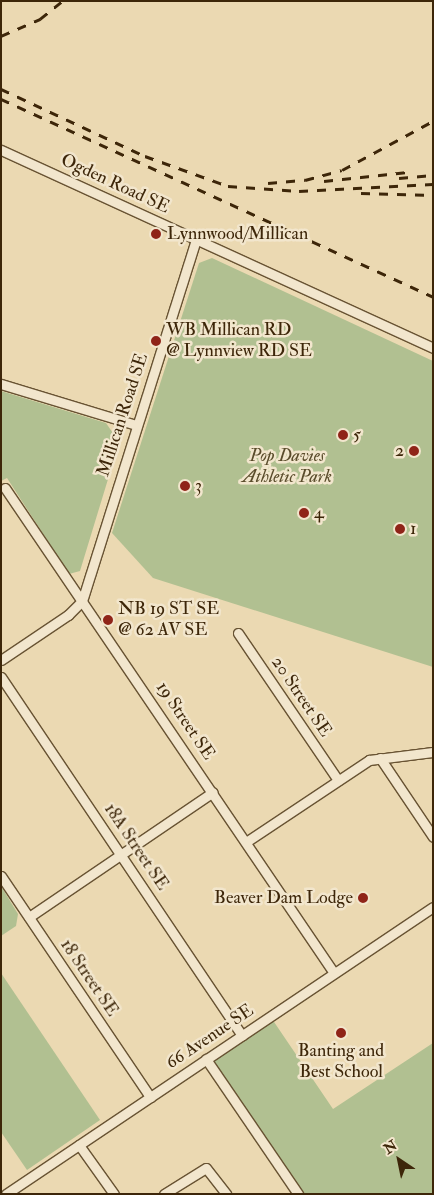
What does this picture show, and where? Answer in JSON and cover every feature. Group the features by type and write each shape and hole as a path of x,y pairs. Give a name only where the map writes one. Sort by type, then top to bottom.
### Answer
{"street":[{"name":"Ogden Road SE","path":"1,150 433,348"},
{"name":"Millican Road SE","path":"82,601 196,239"},
{"path":"1,384 136,425"},
{"name":"19 Street SE","path":"5,488 334,973"},
{"path":"1,660 68,615 82,601"},
{"name":"20 Street SE","path":"238,632 338,780"},
{"name":"18A Street SE","path":"1,677 242,1035"},
{"path":"246,842 369,760 433,752"},
{"path":"380,758 433,836"},
{"path":"28,917 213,792"},
{"name":"18 Street SE","path":"1,876 150,1097"},
{"name":"66 Avenue SE","path":"6,1194 433,907"},
{"path":"206,1059 298,1194"},
{"path":"80,1145 114,1194"},
{"path":"164,1194 206,1168 226,1194"}],"green space":[{"name":"Pop Davies Athletic Park","path":"212,258 433,361 433,667 153,578 112,533 199,263"},
{"path":"1,391 106,423 117,439 116,453 80,571 69,574 7,478 1,481"},
{"path":"1,886 18,914 16,926 1,936"},
{"path":"1,973 100,1120 27,1170 1,1132"},
{"path":"270,1016 333,1109 433,1043 433,1194 298,1194 206,1059"}],"railway":[{"path":"1,36 40,19 62,1"},
{"path":"1,89 145,156 228,186 299,191 433,184"},
{"path":"1,99 433,297"},
{"path":"268,183 305,180 342,170 433,121"},
{"path":"324,181 408,172"},
{"path":"399,178 433,175"},
{"path":"361,193 433,195"}],"place":[{"name":"Lynnwood/Millican","path":"156,234"},
{"name":"WB Millican RD @ Lynnview RD SE","path":"156,341"},
{"name":"5","path":"343,435"},
{"name":"2","path":"414,451"},
{"name":"3","path":"185,486"},
{"name":"4","path":"304,513"},
{"name":"1","path":"400,529"},
{"name":"NB 19 ST SE @ 62 AV SE","path":"108,620"},
{"name":"Beaver Dam Lodge","path":"363,898"},
{"name":"Banting and Best School","path":"341,1033"}]}
